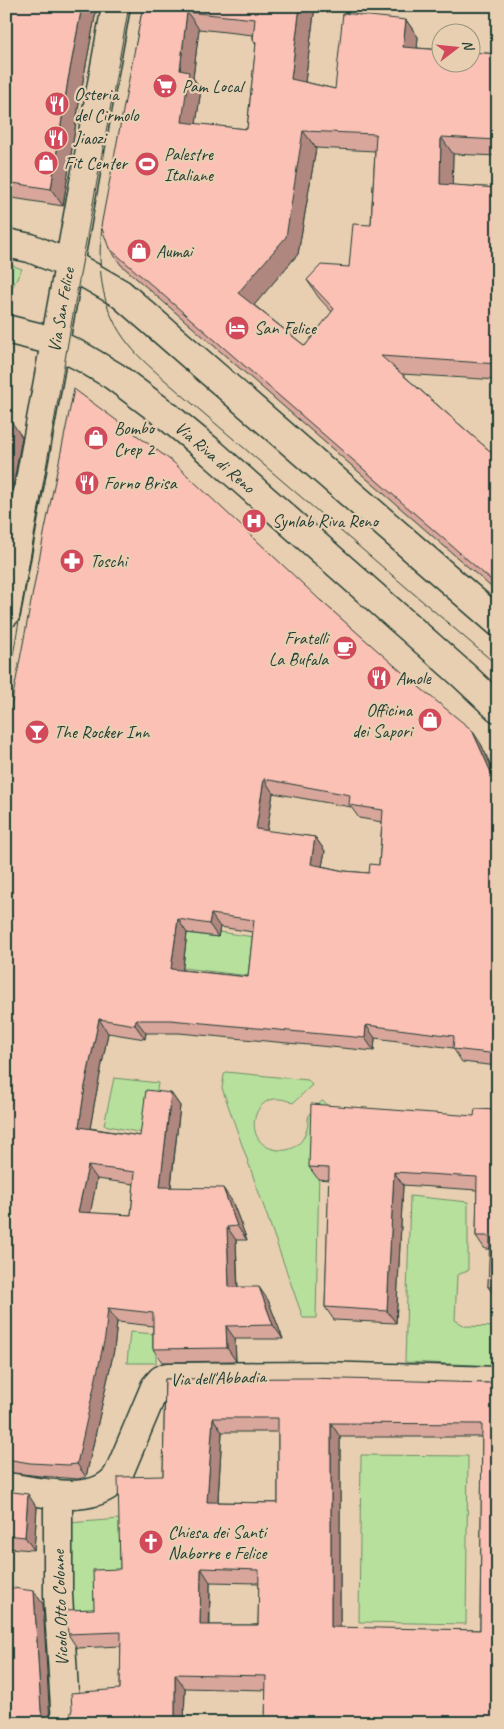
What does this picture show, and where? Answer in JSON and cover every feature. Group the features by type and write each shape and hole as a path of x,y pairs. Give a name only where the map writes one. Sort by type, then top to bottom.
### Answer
{"street":[{"name":"Via San Felice","path":"6,613 116,6"},
{"path":"7,244 30,248 69,264 100,281 130,302 498,622"},
{"name":"Via Riva di Reno","path":"6,328 31,334 55,343 114,376 188,432 469,680 498,708"},
{"name":"Via dell'Abbadia","path":"6,1487 58,1494 83,1495 113,1482 118,1475 155,1387 161,1380 168,1377 318,1376 498,1381"},
{"name":"Vicolo Otto Colonne","path":"58,1494 58,1595 66,1723"}],"green space":[{"path":"6,263 22,269 6,299"},
{"path":"219,932 254,937 249,976 183,968 187,933 218,937"},
{"path":"226,1072 308,1080 312,1085 293,1103 279,1099 268,1101 260,1107 254,1126 257,1136 263,1144 273,1149 288,1150 298,1144 306,1133 310,1113 322,1101 326,1103 324,1117 320,1117 316,1318 303,1318 222,1088"},
{"path":"114,1078 158,1083 151,1135 104,1125"},
{"path":"410,1196 468,1202 468,1271 457,1275 455,1320 465,1326 498,1327 498,1366 405,1362"},
{"path":"130,1332 156,1334 156,1363 127,1363"},
{"path":"361,1455 468,1456 466,1624 359,1622"},
{"path":"120,1519 120,1576 96,1623 71,1624 69,1523"}],"building":[{"path":"6,6 82,6 51,189 6,182"},
{"path":"143,6 300,6 291,79 335,89 343,13 406,20 403,47 432,49 432,72 482,72 482,53 498,54 498,140 441,137 440,184 498,188 498,364 381,356 498,458 498,586 109,248 101,226","holes":["187,12 255,19 253,40 256,43 247,129 182,122 189,72 180,70","303,131 376,134 371,225 353,224 349,267 321,265 307,280 334,309 305,346 238,293 286,237"]},
{"path":"495,6 498,6 498,48"},
{"path":"74,389 173,462 320,600 419,687 472,730 498,788 498,1054 453,1049 454,1036 366,1025 365,1038 170,1020 136,1020 135,1025 99,1019 85,1086 79,1127 140,1136 146,1090 171,1093 160,1187 223,1188 237,1226 227,1227 229,1287 259,1287 273,1325 226,1326 227,1348 153,1349 153,1313 108,1308 105,1337 77,1464 68,1465 30,1463 6,1459 6,732","holes":["264,779 350,795 349,805 383,810 379,865 370,864 369,873 344,871 311,864 315,837 256,829","211,914 254,920 248,977 171,969 178,919 209,924","88,1166 135,1172 131,1215 78,1212"]},
{"path":"6,421 11,421 6,448"},
{"path":"311,1104 474,1116 475,1109 498,1110 498,1287 488,1287 490,1236 476,1236 477,1177 394,1172 387,1311 325,1307 329,1168 309,1167"},
{"path":"308,1378 488,1383 498,1380 498,1723 265,1723 266,1676 175,1674 175,1723 64,1723 70,1717 72,1709 71,1693 120,1689 121,1632 68,1634 66,1610 94,1609 93,1570 120,1569 118,1477 163,1476 165,1379","holes":["213,1418 278,1418 278,1503 207,1502","331,1423 482,1424 480,1630 331,1627","201,1568 259,1570 258,1625 200,1625"]},
{"path":"6,1491 28,1494 25,1537 6,1535"},
{"path":"6,1587 34,1591 41,1711 43,1718 49,1723 6,1723"}],"tram line":[{"path":"6,695 129,6"},
{"path":"135,49 143,6"},
{"path":"104,214 100,249 102,283 111,316 119,331 134,351 166,381 498,666"}],"place":[{"name":"Pam Local","path":"165,86"},
{"name":"Osteria del Cirmolo","path":"57,104"},
{"name":"Jiaozi","path":"56,138"},
{"name":"Fit Center","path":"46,163"},
{"name":"Palestre Italiane","path":"147,164"},
{"name":"Aumai","path":"139,251"},
{"name":"San Felice","path":"237,328"},
{"name":"Bombo Crep 2","path":"96,438"},
{"name":"Forno Brisa","path":"87,483"},
{"name":"Synlab Riva Reno","path":"254,521"},
{"name":"Toschi","path":"72,561"},
{"name":"Fratelli La Bufala","path":"345,648"},
{"name":"Amole","path":"379,678"},
{"name":"Officina dei Sapori","path":"430,720"},
{"name":"The Rocker Inn","path":"37,732"},
{"name":"Chiesa dei Santi Naborre e Felice","path":"151,1542"}]}
